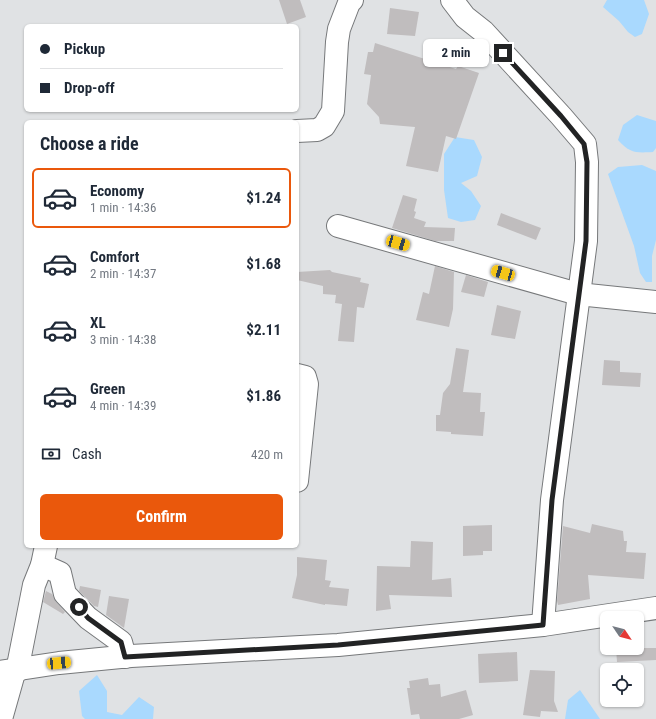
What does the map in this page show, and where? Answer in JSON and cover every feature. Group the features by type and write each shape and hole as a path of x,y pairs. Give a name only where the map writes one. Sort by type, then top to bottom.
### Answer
{"street":[{"path":"299,131 317,130 321,128 329,120 333,111 339,29 349,3 352,0"},
{"path":"452,0 465,17 484,32 561,116 584,144 587,162 586,241 552,500 543,625"},
{"path":"338,226 578,294 656,302"},
{"path":"299,376 305,377 307,384 299,462"},
{"path":"9,671 44,555 60,573 65,594 88,618 121,642 125,657"},
{"path":"9,671 59,663 125,657 338,645 543,625 656,608"},
{"path":"1,719 14,673 9,671"}],"shaded area":[{"path":"607,0 644,0 649,14 642,34 635,37 628,32 619,21 603,7"},
{"path":"637,115 656,121 656,148 653,152 630,150 618,140 623,125"},
{"path":"455,137 474,140 482,157 477,176 461,183 471,191 481,206 475,220 461,222 448,218 444,190 444,154"},
{"path":"642,165 656,171 656,240 652,256 652,282 646,282 640,273 634,246 608,174 618,167"},
{"path":"97,675 107,691 107,712 122,715 139,697 154,707 153,719 85,719 82,716 79,691"},
{"path":"580,690 600,719 565,719 568,700"}],"building":[{"path":"279,0 300,0 306,17 287,24"},
{"path":"390,8 419,12 415,36 387,34"},
{"path":"375,43 456,69 458,66 479,73 456,139 446,136 438,172 406,166 415,127 380,124 379,117 367,104 371,75 364,74 368,52 373,52"},
{"path":"403,195 417,199 414,218 426,222 424,227 455,228 454,241 435,241 392,228"},
{"path":"501,213 541,228 536,240 497,225"},
{"path":"435,266 454,272 453,309 449,327 416,320 423,292 429,294"},
{"path":"330,270 332,272 361,278 360,282 369,284 364,308 357,307 354,342 338,341 342,304 335,303 336,295 323,294 323,286 299,280 299,272"},
{"path":"466,275 488,282 484,297 461,292"},
{"path":"497,305 521,311 515,339 491,335"},
{"path":"456,348 469,350 463,392 481,393 480,412 485,412 483,436 451,434 451,432 436,431 436,415 440,415 443,393 450,384"},
{"path":"604,360 620,361 620,372 641,373 640,387 602,385"},
{"path":"592,524 623,531 624,541 627,541 626,552 646,553 644,579 588,575 590,599 558,605 557,601 563,526 590,533"},
{"path":"492,525 492,551 483,551 483,555 463,556 463,526"},
{"path":"411,541 433,542 432,580 451,578 452,597 389,595 391,609 376,611 377,566 410,567"},
{"path":"297,557 327,560 325,580 331,581 329,587 349,589 347,606 325,605 292,598 297,575"},
{"path":"80,586 101,590 98,607 94,606 79,591"},
{"path":"46,591 52,594 56,602 65,612 63,614 43,602"},
{"path":"109,596 129,599 124,628 106,615"},
{"path":"644,648 656,648 656,660 617,662 616,655 644,655"},
{"path":"517,652 518,681 479,683 478,654"},
{"path":"530,670 555,671 554,701 558,712 541,711 540,717 523,715"},
{"path":"428,678 429,685 440,684 441,697 466,690 473,715 459,719 420,719 419,714 411,715 407,688 410,688 409,681"}],"route":[{"path":"79,607 88,618 121,642 125,657 338,645 543,625 552,500 586,241 587,162 584,144 561,116 503,53"}]}
